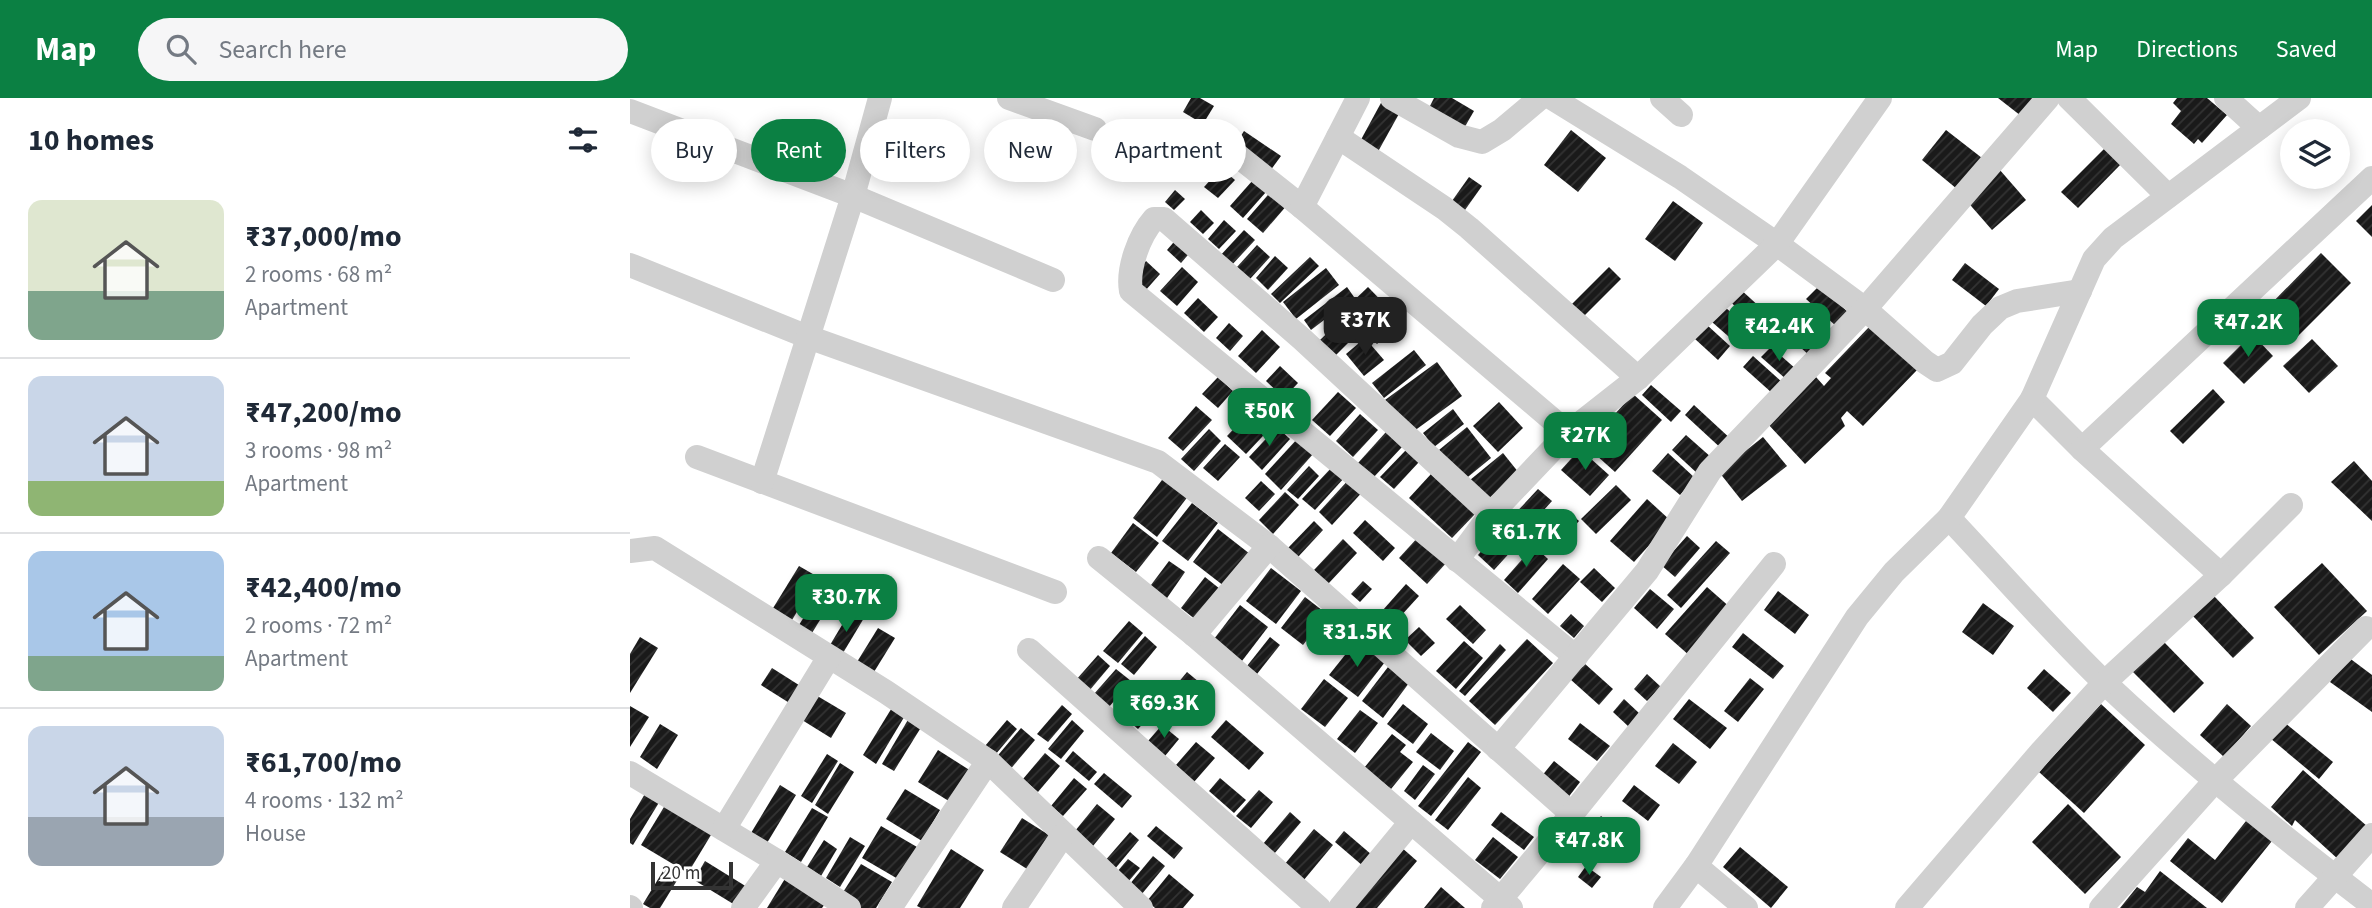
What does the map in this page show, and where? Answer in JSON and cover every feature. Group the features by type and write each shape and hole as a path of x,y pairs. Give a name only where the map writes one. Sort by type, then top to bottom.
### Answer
{"street":[{"path":"762,482 853,196 880,98"},
{"path":"1009,98 1091,127"},
{"path":"1302,207 1358,98"},
{"path":"1392,98 1459,136 1482,142 1502,130 1540,98"},
{"path":"1552,98 1680,177 1777,244 1865,309 1937,370 1952,363 1982,325 2000,309 2017,301 2080,291"},
{"path":"1662,98 1682,115"},
{"path":"1498,749 1647,571 1710,471 1865,309 2048,98"},
{"path":"2069,98 2168,196"},
{"path":"2226,98 2259,128"},
{"path":"1665,908 1696,866 1857,617 1894,572 1949,518 2032,400 2094,259 2113,238 2299,98"},
{"path":"1457,560 1491,514 1569,433 1638,378 1777,244 1870,102"},
{"path":"630,111 853,196 1053,280"},
{"path":"1338,137 1444,208 1638,378"},
{"path":"1246,162 1569,433"},
{"path":"2082,449 2372,178"},
{"path":"1491,514 1302,340 1164,219 1154,219 1145,229 1129,278 1131,291 1576,657"},
{"path":"630,265 808,337 1158,463 1269,546 1572,814"},
{"path":"2032,400 2221,575"},
{"path":"697,457 1055,592"},
{"path":"1907,908 2105,682 2221,575 2291,505"},
{"path":"1949,518 2105,682 2214,782 2372,905"},
{"path":"1194,635 1269,546"},
{"path":"630,551 655,548 886,692 988,761 1141,908"},
{"path":"1099,558 1194,635 1411,822 1501,905 1774,564"},
{"path":"2101,908 2214,782 2366,628"},
{"path":"1029,650 1319,908"},
{"path":"724,829 829,656"},
{"path":"890,908 988,761"},
{"path":"630,772 849,908"},
{"path":"1340,908 1411,822"},
{"path":"1014,908 1063,835"},
{"path":"2306,908 2372,835"},
{"path":"743,908 777,861"},
{"path":"1696,866 1746,908"}],"building":[{"path":"1191,98 1200,98 1214,106 1206,119 1195,119 1183,112"},
{"path":"1434,98 1452,98 1474,111 1463,130 1428,110"},
{"path":"1998,98 2042,98 2025,119"},
{"path":"2177,98 2207,98 2227,115 2202,143 2198,139 2194,144 2171,124 2181,111 2173,103"},
{"path":"1382,101 1400,112 1375,157 1357,147"},
{"path":"1571,130 1606,158 1578,192 1544,165"},
{"path":"1946,130 1982,158 1957,189 1922,160"},
{"path":"1246,132 1281,156 1270,171 1246,155"},
{"path":"2106,147 2122,163 2078,208 2061,192"},
{"path":"1999,169 2026,200 1992,230 1965,199"},
{"path":"1469,177 1482,186 1460,217 1447,208"},
{"path":"1253,180 1266,192 1243,218 1230,206"},
{"path":"1208,182 1233,182 1218,198 1204,187"},
{"path":"1273,189 1288,204 1263,233 1247,219"},
{"path":"1175,190 1185,199 1174,210 1165,202"},
{"path":"1673,201 1703,223 1675,261 1645,239"},
{"path":"2372,205 2372,237 2356,221"},
{"path":"1201,210 1214,223 1203,234 1190,222"},
{"path":"1224,220 1236,231 1219,249 1208,239"},
{"path":"1244,230 1255,240 1230,267 1219,257"},
{"path":"1179,236 1193,249 1181,263 1167,250"},
{"path":"1257,245 1270,257 1250,279 1237,267"},
{"path":"2321,253 2351,283 2296,338 2267,308"},
{"path":"1275,256 1288,268 1268,290 1256,278"},
{"path":"1310,257 1319,266 1280,303 1271,294"},
{"path":"1146,261 1160,274 1145,291 1131,277"},
{"path":"1965,263 1999,289 1986,306 1952,280"},
{"path":"1182,267 1198,282 1177,306 1160,291"},
{"path":"1609,267 1621,279 1584,316 1572,304"},
{"path":"1326,268 1339,285 1296,319 1283,302"},
{"path":"1819,286 1848,312 1836,326 1806,299"},
{"path":"1347,287 1354,297 1311,330 1304,320"},
{"path":"1368,287 1401,321 1377,344 1344,310"},
{"path":"1739,288 1762,309 1751,320 1728,300"},
{"path":"1198,298 1218,317 1204,332 1184,313"},
{"path":"1803,304 1832,330 1824,340 1795,313"},
{"path":"1725,307 1748,328 1736,343 1712,322"},
{"path":"1789,316 1820,344 1810,356 1779,328"},
{"path":"1342,319 1357,334 1336,355 1320,340"},
{"path":"1229,323 1243,336 1230,351 1216,338"},
{"path":"1707,325 1730,346 1718,360 1695,339"},
{"path":"1870,326 1917,370 1863,426 1847,411 1841,418 1845,426 1805,464 1767,423 1816,377 1824,386 1831,378 1825,373"},
{"path":"1262,330 1280,347 1256,373 1238,356"},
{"path":"2252,334 2273,356 2244,384 2223,363"},
{"path":"1365,338 1384,360 1364,376 1346,354"},
{"path":"2312,339 2338,366 2309,393 2283,366"},
{"path":"1771,347 1796,369 1787,380 1761,357"},
{"path":"1414,350 1426,365 1384,398 1372,383"},
{"path":"1753,356 1782,382 1772,393 1743,367"},
{"path":"1437,362 1462,396 1410,434 1385,400"},
{"path":"1280,366 1298,383 1284,398 1266,381"},
{"path":"1218,377 1233,391 1218,408 1202,394"},
{"path":"1651,385 1681,411 1671,422 1642,395"},
{"path":"2213,389 2225,402 2183,444 2170,431"},
{"path":"1338,392 1356,408 1330,436 1312,420"},
{"path":"1633,394 1662,420 1615,472 1586,446"},
{"path":"1499,402 1523,428 1498,452 1473,426"},
{"path":"1258,403 1277,421 1246,454 1227,436"},
{"path":"1694,405 1733,441 1724,451 1685,415"},
{"path":"1196,406 1212,420 1183,451 1168,438"},
{"path":"1453,409 1464,424 1434,447 1423,433"},
{"path":"1360,414 1378,430 1353,457 1336,441"},
{"path":"1277,427 1290,439 1262,470 1249,457"},
{"path":"1467,427 1491,458 1463,481 1439,450"},
{"path":"1209,429 1221,441 1194,471 1181,459"},
{"path":"1386,432 1402,447 1373,478 1358,463"},
{"path":"1686,435 1712,458 1698,474 1672,450"},
{"path":"1763,437 1787,466 1742,501 1719,472"},
{"path":"1298,438 1314,453 1281,490 1265,474"},
{"path":"1225,444 1240,457 1218,481 1203,468"},
{"path":"1580,449 1609,475 1590,496 1561,470"},
{"path":"1406,450 1419,462 1394,489 1380,477"},
{"path":"1503,453 1519,473 1487,500 1470,480"},
{"path":"1668,453 1695,478 1680,495 1652,471"},
{"path":"2354,461 2372,481 2372,521 2331,482"},
{"path":"1309,466 1319,476 1298,499 1287,490"},
{"path":"1333,466 1345,477 1315,510 1302,499"},
{"path":"1431,474 1475,514 1452,538 1409,498"},
{"path":"1165,476 1189,495 1157,537 1133,518"},
{"path":"1352,476 1366,488 1332,525 1319,512"},
{"path":"1261,481 1275,494 1259,511 1245,498"},
{"path":"1616,485 1631,500 1596,534 1581,519"},
{"path":"1538,489 1552,501 1525,531 1511,518"},
{"path":"1285,492 1299,505 1273,534 1259,520"},
{"path":"1647,499 1671,521 1634,562 1610,541"},
{"path":"1192,503 1218,523 1188,561 1162,541"},
{"path":"1569,512 1579,521 1551,553 1541,544"},
{"path":"1365,520 1395,548 1383,561 1353,533"},
{"path":"1314,521 1323,530 1298,557 1288,548"},
{"path":"1507,522 1524,537 1494,570 1478,555"},
{"path":"1133,523 1159,543 1136,572 1111,553"},
{"path":"1218,529 1250,554 1224,586 1193,562"},
{"path":"1420,535 1448,561 1427,584 1399,558"},
{"path":"1687,536 1700,548 1675,577 1661,565"},
{"path":"1343,539 1357,553 1328,584 1314,570"},
{"path":"1716,541 1730,553 1681,608 1667,595"},
{"path":"1534,546 1548,559 1518,593 1504,580"},
{"path":"1169,561 1185,572 1165,601 1148,589"},
{"path":"2322,563 2367,611 2319,655 2274,607"},
{"path":"1563,564 1580,579 1548,614 1532,599"},
{"path":"799,566 818,577 789,625 770,613"},
{"path":"1271,568 1301,591 1276,624 1246,601"},
{"path":"1594,568 1615,588 1602,602 1580,582"},
{"path":"1205,577 1220,589 1196,620 1181,608"},
{"path":"1363,581 1372,589 1360,602 1351,594"},
{"path":"1406,584 1419,596 1388,630 1375,619"},
{"path":"1707,587 1732,609 1690,656 1665,634"},
{"path":"1650,589 1674,609 1657,629 1634,608"},
{"path":"1778,591 1809,615 1795,634 1764,610"},
{"path":"2214,596 2254,638 2233,658 2193,616"},
{"path":"1305,597 1327,614 1303,645 1281,628"},
{"path":"1983,603 2014,626 1993,655 1962,632"},
{"path":"1240,605 1268,627 1242,661 1214,639"},
{"path":"1460,605 1486,630 1473,644 1446,619"},
{"path":"851,610 864,618 840,658 827,650"},
{"path":"807,612 820,620 807,641 794,633"},
{"path":"1571,614 1584,626 1574,638 1560,626"},
{"path":"1129,621 1143,633 1118,663 1103,651"},
{"path":"1419,627 1435,643 1421,656 1405,640"},
{"path":"878,628 895,638 869,680 852,670"},
{"path":"1743,633 1784,666 1773,679 1732,647"},
{"path":"1145,636 1157,647 1134,675 1121,664"},
{"path":"640,637 658,648 630,693 630,654"},
{"path":"1270,637 1280,645 1257,674 1247,666"},
{"path":"1527,639 1553,663 1495,725 1469,701"},
{"path":"1357,640 1385,662 1358,697 1329,675"},
{"path":"1464,641 1483,658 1456,689 1436,671"},
{"path":"2163,641 2204,683 2174,713 2132,671"},
{"path":"1500,644 1506,650 1465,696 1459,691"},
{"path":"1098,655 1110,666 1089,691 1076,680"},
{"path":"2348,657 2372,675 2372,712 2330,682"},
{"path":"1584,663 1613,689 1599,705 1570,679"},
{"path":"1388,667 1409,683 1383,718 1362,701"},
{"path":"772,668 802,687 791,704 761,685"},
{"path":"1116,669 1131,681 1109,707 1094,694"},
{"path":"2044,669 2071,693 2053,712 2027,688"},
{"path":"1187,672 1211,692 1186,721 1163,701"},
{"path":"1647,674 1661,687 1647,701 1634,689"},
{"path":"1750,678 1764,689 1738,722 1724,711"},
{"path":"1324,679 1348,698 1325,727 1301,709"},
{"path":"1136,688 1158,707 1138,729 1117,711"},
{"path":"809,691 846,713 831,738 794,715"},
{"path":"1624,699 1640,714 1629,727 1613,712"},
{"path":"1689,699 1727,728 1710,749 1673,719"},
{"path":"1403,704 1428,724 1413,744 1387,724"},
{"path":"2101,704 2145,745 2084,813 2039,772"},
{"path":"2227,704 2251,726 2224,757 2200,735"},
{"path":"1062,705 1072,714 1048,742 1037,734"},
{"path":"630,706 649,717 630,747"},
{"path":"893,706 906,714 876,764 863,755"},
{"path":"1360,710 1378,723 1355,753 1337,739"},
{"path":"912,713 925,721 894,771 882,764"},
{"path":"1007,720 1017,729 995,755 985,746"},
{"path":"1072,720 1084,731 1061,759 1048,749"},
{"path":"1226,720 1264,753 1249,770 1211,737"},
{"path":"1580,723 1610,746 1597,761 1568,739"},
{"path":"2285,723 2333,762 2319,779 2270,738"},
{"path":"660,724 678,735 657,769 640,757"},
{"path":"1162,725 1179,739 1165,756 1148,741"},
{"path":"1021,728 1035,740 1008,772 994,760"},
{"path":"1431,733 1454,751 1440,770 1416,752"},
{"path":"1392,734 1406,745 1400,752 1413,762 1391,789 1364,768"},
{"path":"1196,742 1215,758 1194,782 1176,765"},
{"path":"1468,742 1481,752 1431,816 1418,806"},
{"path":"1673,743 1697,762 1679,784 1655,766"},
{"path":"938,750 971,771 952,803 918,782"},
{"path":"1073,751 1097,772 1089,781 1065,761"},
{"path":"1045,753 1060,766 1038,792 1023,779"},
{"path":"827,754 838,761 812,803 801,796"},
{"path":"1554,761 1580,782 1567,799 1541,777"},
{"path":"840,763 854,772 828,814 815,805"},
{"path":"1423,765 1435,774 1415,800 1404,791"},
{"path":"2303,770 2368,827 2339,860 2295,820 2292,826 2271,807"},
{"path":"1104,773 1132,796 1122,808 1094,784"},
{"path":"1468,777 1481,788 1448,830 1435,820"},
{"path":"1074,778 1087,789 1063,816 1051,806"},
{"path":"1220,778 1246,800 1234,813 1209,791"},
{"path":"780,785 796,795 767,843 751,833"},
{"path":"1634,785 1660,805 1648,821 1622,801"},
{"path":"649,787 663,796 633,845 630,843 630,819"},
{"path":"905,789 940,810 922,841 886,819"},
{"path":"1259,790 1273,802 1251,828 1236,816"},
{"path":"667,802 714,830 688,873 641,845"},
{"path":"1097,804 1115,819 1093,846 1075,831"},
{"path":"2068,804 2121,857 2085,894 2032,842"},
{"path":"812,808 828,817 801,862 785,852"},
{"path":"1290,812 1301,822 1274,854 1263,844"},
{"path":"1501,812 1534,837 1524,850 1491,825"},
{"path":"1601,816 1634,842 1622,856 1590,830"},
{"path":"2250,816 2276,836 2222,903 2170,861 2188,838 2215,860"},
{"path":"1022,818 1049,835 1027,869 1000,852"},
{"path":"881,826 917,847 898,879 862,858"},
{"path":"1156,826 1183,848 1174,859 1147,836"},
{"path":"1314,829 1333,845 1303,881 1284,865"},
{"path":"1344,831 1372,855 1363,866 1335,842"},
{"path":"1130,832 1139,840 1114,870 1104,862"},
{"path":"850,837 865,846 840,887 826,878"},
{"path":"1493,837 1518,857 1500,879 1475,860"},
{"path":"824,840 837,849 821,876 807,867"},
{"path":"1401,847 1417,861 1377,908 1348,908"},
{"path":"1740,847 1788,887 1771,908 1723,867"},
{"path":"951,849 984,870 960,908 917,906"},
{"path":"1153,856 1165,866 1141,895 1129,885"},
{"path":"1128,859 1140,868 1128,882 1116,873"},
{"path":"705,861 747,887 735,905 694,880"},
{"path":"861,864 892,882 876,908 858,908 840,897"},
{"path":"666,866 681,874 660,908 650,908 643,904"},
{"path":"1586,866 1601,877 1592,888 1578,877"},
{"path":"2160,871 2207,908 2120,908 2137,887 2145,892"},
{"path":"1169,874 1194,895 1183,908 1155,908 1147,901"},
{"path":"786,877 827,901 822,908 767,908"},
{"path":"1441,887 1465,908 1424,908"}]}
